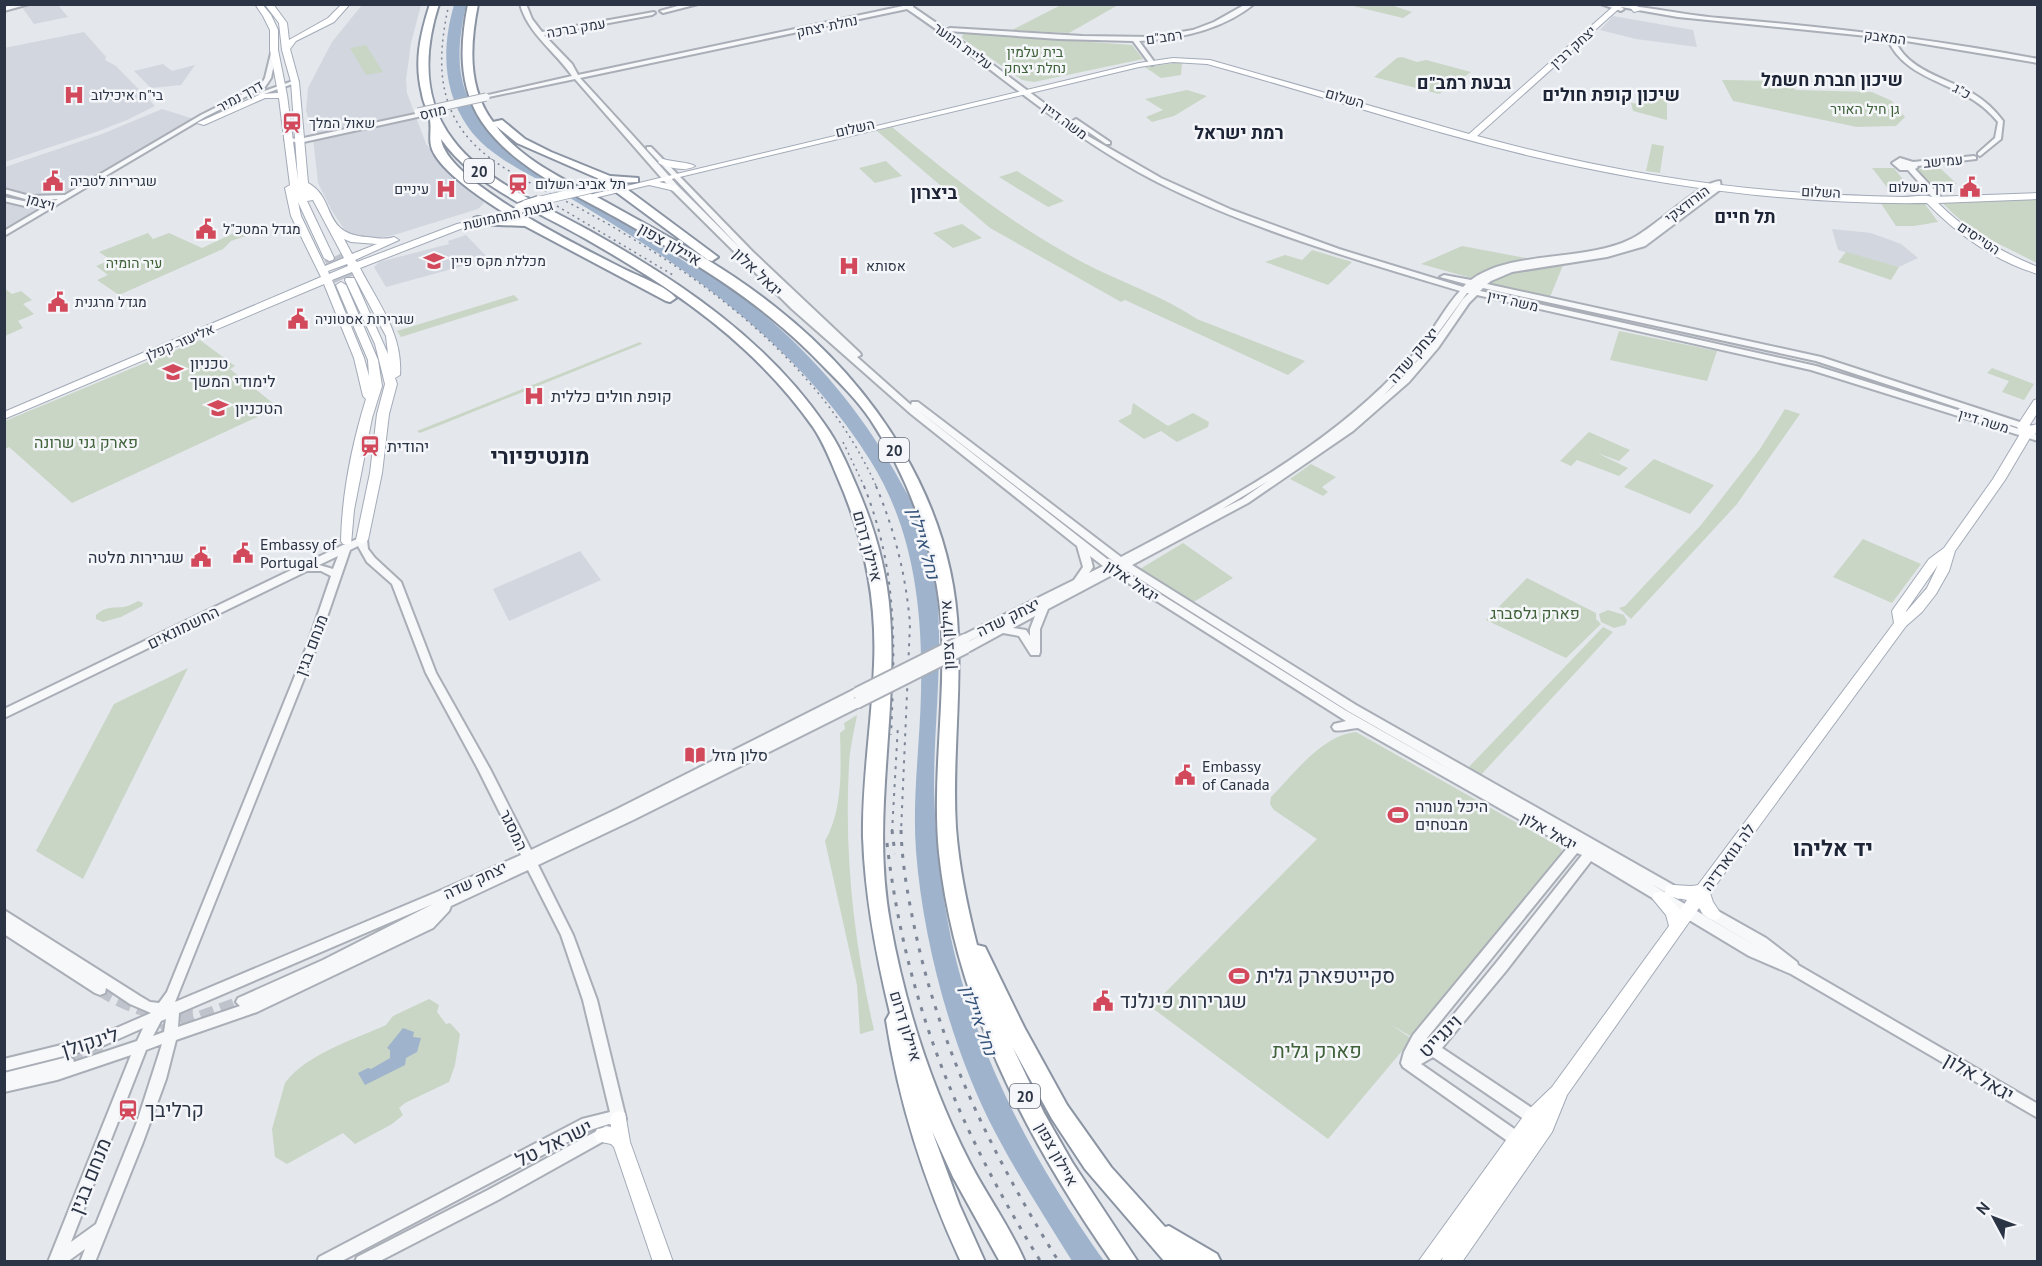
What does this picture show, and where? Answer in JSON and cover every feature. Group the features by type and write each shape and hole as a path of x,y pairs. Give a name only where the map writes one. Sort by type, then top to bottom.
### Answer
{"highway":[{"name":"איילון דרום","path":"435,4 424,39 425,86 435,117 451,146 477,169 695,302 744,341 769,367 813,420 832,448 859,509 876,568 884,636 873,849 877,893 897,999 926,1085 968,1180 1013,1262"},
{"name":"איילון צפון","path":"473,4 465,53 469,83 484,100 496,134 532,164 716,270 767,306 803,336 872,412 887,436 917,497 942,573 949,622 947,826 951,867 969,953 986,1006 1022,1089 1086,1204 1126,1262"},
{"path":"484,100 521,141 616,187 720,263 767,306"},
{"path":"435,117 435,141 438,152 467,181 491,198 676,301 769,367"},
{"path":"481,217 491,206 491,198"},
{"path":"481,217 503,220 539,201"},
{"path":"960,914 1014,1032 1044,1089 1094,1163 1181,1262"},
{"path":"884,936 899,1046 907,1081 934,1166 973,1262"},
{"path":"1137,1213 1185,1250 1209,1262"}],"main road":[{"name":"דרך נמיר","path":"258,4 271,21 274,50"},
{"path":"269,4 283,23 286,50 295,82 303,183 334,257 297,194 292,177 283,95 274,50"},
{"path":"274,37 319,21 337,4"},
{"path":"286,50 293,39 331,20 347,4"},
{"name":"יצחק רבין","path":"1469,134 1501,99 1613,5"},
{"name":"השלום","path":"665,171 674,166 690,166 1031,90 1149,59 1177,57 1209,59 1450,128 1485,141 1603,169 1715,186 1797,195 1916,201 1932,199"},
{"name":"השלום","path":"665,171 1008,96 1149,59 1207,62 1469,134 1603,165 1715,186 1932,199"},
{"path":"1008,96 1022,95 1031,90"},
{"path":"202,120 264,96 283,95"},
{"name":"גבעת התחמושת","path":"539,201 616,187 665,171"},
{"name":"גבעת התחמושת","path":"353,262 399,238 446,221 518,212 616,187 665,171"},
{"path":"292,177 289,190 296,216 325,275 366,377 370,404"},
{"path":"303,183 315,194 393,341 395,370 383,414 376,473 362,540"},
{"path":"616,187 658,184 675,188"},
{"path":"1932,199 2037,191"},
{"path":"1932,199 1959,201 2037,196"},
{"name":"הטייסים","path":"1932,199 1980,235 2037,265"},
{"name":"הטייסים","path":"1932,199 1990,248 2037,271"},
{"path":"1953,213 1953,205 1959,201"},
{"name":"גבעת התחמושת","path":"353,262 369,260 481,217"},
{"path":"334,229 351,239 366,242 399,238"},
{"path":"369,260 366,270 383,320"},
{"name":"אליעזר קפלן","path":"4,416 353,262"},
{"name":"אליעזר קפלן","path":"4,407 325,275"},
{"name":"מנחם בגין","path":"346,545 348,510 370,404 376,386 373,360 346,283 380,344 391,384"},
{"name":"לה גווארדיה","path":"1427,1262 1524,1143 1690,908 1901,623 1912,616 1946,566 1949,551 2033,431 2037,402"},
{"path":"1690,908 1687,894 1666,894 1673,912 1706,905 1713,914"},
{"name":"המסגר","path":"619,1119 621,1142 663,1262"},
{"path":"603,1135 615,1136 621,1142"},
{"name":"לה גווארדיה","path":"1450,1262 1524,1143"}],"street":[{"path":"4,8 14,4"},
{"path":"4,8 26,4"},
{"name":"יגאל אלון","path":"524,4 524,11 580,78 665,171 749,254 854,352 1117,566 1130,581 1361,725 1576,846 1592,850"},
{"path":"662,10 681,4"},
{"path":"662,10 695,4"},
{"name":"רמב\"ם","path":"950,30 1136,40 1176,37 1199,32 1251,4"},
{"name":"המאבק","path":"1613,5 1685,18 1783,25 1890,38 2037,61"},
{"name":"המאבק","path":"1613,5 1685,21 1731,22"},
{"name":"עליית הנוער","path":"909,6 950,30 1031,90"},
{"name":"עליית הנוער","path":"909,6 1031,90"},
{"name":"נחלת יצחק","path":"580,78 909,6"},
{"name":"עמק ברכה","path":"543,34 662,10"},
{"name":"כ\"ג","path":"1890,38 1900,56 1928,74 1971,95 1992,110 2001,122 1998,140 1977,156"},
{"path":"1136,40 1149,59"},
{"name":"דרך נמיר","path":"202,120 265,85 269,79 270,60 274,50"},
{"name":"מוזס","path":"288,140 580,78"},
{"path":"4,241 90,183 202,120 281,85 295,82"},
{"name":"משה דיין","path":"1031,90 1086,138 1158,180 1313,243 1472,288 1514,294 1818,359 2033,431"},
{"path":"4,234 202,120"},
{"name":"עמישב","path":"1909,167 1977,156"},
{"path":"1909,167 1932,199"},
{"path":"1909,167 1932,199"},
{"name":"יגאל אלון","path":"665,171 675,188 741,256 850,357 990,474 1082,546 1666,894"},
{"path":"30,198 61,196 90,183"},
{"name":"הורודצקי","path":"1472,288 1502,268 1601,251 1634,242 1715,186"},
{"name":"הורודצקי","path":"1472,288 1501,273 1607,255 1642,244 1715,186"},
{"name":"ויצמן","path":"4,191 55,206"},
{"name":"ויצמן","path":"4,199 55,206"},
{"path":"1501,273 1495,280 1496,284 1514,294"},
{"name":"משה דיין","path":"1472,288 1492,297 1813,368 2033,431"},
{"name":"יצחק שדה","path":"163,1013 629,817 1077,583 1117,566 1245,501 1350,429 1406,380 1466,301 1472,288"},
{"name":"יצחק שדה","path":"965,643 1000,630 1071,594 1236,498 1341,427 1394,380 1472,288"},
{"path":"1466,301 1492,297"},
{"name":"החשמונאים","path":"4,706 346,545 362,540"},
{"name":"המסגר","path":"362,540 363,549 371,560 396,582 431,673 569,938 590,1000 619,1119"},
{"name":"החשמונאים","path":"4,714 305,568 346,545"},
{"name":"מנחם בגין","path":"55,1261 141,1046 172,995 312,646 346,545"},
{"path":"1077,583 1088,567 1088,558 1082,546"},
{"path":"305,568 317,567 335,574"},
{"path":"1071,594 1113,579 1130,581"},
{"path":"1000,630 1019,631 1035,652 1035,629 1043,608"},
{"path":"1338,727 1352,723 1361,725"},
{"name":"וינגייט","path":"1408,1063 1418,1039 1576,846"},
{"name":"וינגייט","path":"1408,1063 1433,1049 1592,850"},
{"name":"יצחק שדה","path":"243,1002 339,958 529,860"},
{"name":"יצחק שדה","path":"170,1035 252,1008 364,956 429,924 454,899"},
{"name":"יצחק שדה","path":"339,958 424,904"},
{"name":"יגאל אלון","path":"1690,908 1754,952 1796,970 2037,1112"},
{"name":"יגאל אלון","path":"1713,914 1761,942 1796,970"},
{"path":"4,915 135,1000 163,1013"},
{"path":"4,927 100,989"},
{"name":"מנחם בגין","path":"87,1262 144,1123 165,1058 170,1035 163,1013"},
{"name":"לינקולן","path":"4,1065 94,1043 163,1013"},
{"name":"לינקולן","path":"4,1086 57,1074 170,1035"},
{"path":"1418,1039 1539,1122"},
{"path":"4,1079 70,1062"},
{"path":"1408,1063 1524,1143"},
{"name":"ישראל טל","path":"324,1262 587,1124 609,1118 619,1119"},
{"name":"ישראל טל","path":"362,1262 603,1135 619,1119"},
{"name":"מנחם בגין","path":"55,1261 102,1229"}],"shaded area":[{"path":"58,5 68,17 34,24 22,7"},
{"path":"362,5 421,5 411,43 406,80 407,93 426,144 448,170 481,198 484,203 478,209 394,235 373,239 351,234 344,229 332,211 318,183 312,129 306,111 308,88 332,42"},
{"path":"1613,16 1693,30 1697,47 1636,39 1600,30"},
{"name":"בי\"ח איכילוב","path":"84,32 106,57 105,60 116,66 155,106 96,132 5,162 4,48"},
{"path":"163,64 172,71 195,65 181,85 151,88 134,71"},
{"path":"162,109 194,119 5,231 5,167 102,134"},
{"path":"1832,229 1871,233 1901,244 1918,258 1899,267 1838,250"},
{"name":"מכללת מקס פיין","path":"466,235 489,259 386,287 374,267 379,262 449,244 448,241"},
{"path":"580,551 601,580 509,621 493,589"}],"green space":[{"path":"1061,5 1118,5 1069,33 1012,30"},
{"path":"1391,5 1412,12 1403,18 1353,6"},
{"name":"בית עלמין נחלת יצחק","path":"963,34 1132,45 1143,59 1034,82 1022,80 962,38"},
{"path":"366,45 383,72 366,75 350,48"},
{"path":"1402,57 1417,62 1426,60 1471,72 1439,94 1374,77 1397,58"},
{"path":"1182,62 1181,75 1161,78 1145,67"},
{"name":"גן חיל האויר","path":"1722,80 1784,81 1796,90 1872,92 1892,101 1905,117 1896,126 1857,127 1733,101"},
{"path":"1187,90 1207,96 1174,116 1152,122 1146,117 1163,110 1145,99"},
{"path":"1640,95 1667,98 1667,120 1633,111 1631,103 1642,104"},
{"path":"892,127 984,199 1056,248 1197,319 1305,361 1288,375 1125,300 1121,302 990,228 877,131"},
{"path":"1652,144 1664,146 1660,173 1646,171"},
{"path":"886,161 902,176 875,183 859,168"},
{"path":"1872,168 1894,168 1911,190 1890,191"},
{"path":"1914,169 1941,169 1957,184 1946,185 1953,192 1936,192"},
{"path":"1017,171 1064,201 1048,207 999,177"},
{"path":"2037,196 2037,263 1971,230 1941,202"},
{"path":"1880,202 1925,204 1938,222 1896,226"},
{"name":"עיר הומיה","path":"255,223 264,230 231,241 223,249 119,295 97,280 108,275 96,266 111,260 99,252 148,233 153,239 169,233 202,248"},
{"path":"962,224 982,238 953,248 933,233"},
{"path":"1462,246 1563,265 1550,297 1507,288 1421,264"},
{"path":"1312,250 1352,262 1328,285 1265,262 1285,255 1302,260"},
{"path":"1846,252 1899,267 1891,280 1838,262"},
{"path":"5,289 12,294 21,291 32,300 23,304 34,314 18,321 23,328 5,336"},
{"path":"514,295 519,300 401,337 397,331"},
{"path":"1619,331 1717,351 1707,381 1610,360"},
{"name":"פארק גני שרונה","path":"200,340 235,366 230,369 274,404 268,412 72,503 9,447 5,449 5,421"},
{"path":"640,342 642,344 448,422 420,433 417,431"},
{"path":"1992,368 2034,384 2024,400 2002,392 2009,381 1987,373"},
{"path":"1133,403 1168,426 1193,413 1209,422 1208,427 1177,442 1161,431 1144,439 1118,421 1131,414"},
{"path":"1785,409 1800,414 1737,504 1631,619 1619,608 1625,606 1701,525 1760,449"},
{"path":"1589,432 1630,450 1619,461 1597,453 1628,468 1619,476 1577,460 1571,466 1560,461"},
{"path":"1654,459 1714,485 1690,514 1624,487"},
{"path":"1311,464 1336,477 1322,487 1328,492 1323,496 1290,479"},
{"path":"1863,539 1921,564 1892,603 1833,577"},
{"path":"1183,543 1233,578 1192,603 1140,569"},
{"name":"פארק גלסברג","path":"1527,578 1596,613 1596,619 1601,624 1566,658 1486,620"},
{"path":"138,601 143,603 142,606 121,617 103,622 96,619 96,615 103,610 126,607"},
{"path":"1608,610 1624,615 1627,621 1625,625 1614,628 1601,622 1599,614"},
{"path":"1603,627 1613,632 1479,777 1466,770"},
{"path":"188,668 83,879 36,851 114,704"},
{"path":"857,715 849,765 849,865 861,965 874,1030 860,1034 857,985 825,841 835,816 840,788 840,733 845,729 844,723"},
{"name":"היכל מנורה מבטחים","path":"1356,732 1558,846 1562,854 1410,1036 1390,1024 1412,1039 1328,1139 1151,1007 1317,839 1274,810 1270,804 1271,797 1320,748 1332,740"},
{"path":"429,999 439,1005 437,1012 446,1024 450,1023 460,1034 455,1065 449,1082 405,1103 399,1108 403,1115 392,1124 355,1144 343,1133 287,1164 275,1157 272,1129 285,1083 294,1073 318,1056 386,1025 393,1016"}],"water":[{"name":"נחל איילון","path":"454,5 466,5 462,26 460,64 467,96 487,127 502,143 499,145 687,263 691,262 722,282 780,329 807,354 854,410 876,440 912,502 927,541 938,606 935,803 941,882 956,960 986,1052 1005,1096 1051,1181 1104,1261 1072,1261 1032,1197 995,1132 980,1100 953,1031 942,995 925,922 916,851 915,811 921,662 917,602 906,543 885,486 870,460 821,393 763,334 699,282 665,258 582,205 507,162 476,137 459,113 449,83 447,36"},
{"path":"403,1028 414,1032 413,1037 421,1038 417,1052 406,1058 405,1065 365,1085 358,1073 368,1068 371,1069 390,1058 390,1050 387,1048"}],"tunnel":[{"path":"338,255 350,280"},
{"path":"329,258 341,285"},
{"path":"100,989 147,1010 199,1015"},
{"path":"142,1039 243,1002"},
{"path":"70,1062 104,1052"}],"railway":[{"path":"449,4 443,38 444,88 448,104 465,134 491,159 633,239 675,266 756,328 793,364 825,402 854,443 876,486"},
{"path":"557,206 673,275"},
{"path":"843,442 865,488"},
{"path":"864,486 875,518 889,579 893,639 891,735"},
{"path":"876,486 899,554 910,624 901,831"},
{"path":"892,831 898,725"},
{"path":"892,831 895,854"},
{"path":"901,831 906,880 915,930 939,1018 954,1060 991,1143 1059,1262"},
{"path":"887,843 895,901 907,956 940,1062 984,1162 1041,1262"}],"place":[{"name":"בי\"ח איכילוב","path":"74,95"},
{"name":"שאול המלך","path":"292,123"},
{"name":"שגרירות לטביה","path":"53,181"},
{"name":"תל אביב השלום","path":"518,184"},
{"name":"דרך השלום","path":"1970,187"},
{"name":"עיניים","path":"446,189"},
{"name":"מגדל המטכ\"ל","path":"206,229"},
{"name":"מכללת מקס פיין","path":"434,261"},
{"name":"אסותא","path":"849,266"},
{"name":"מגדל מרגנית","path":"58,302"},
{"name":"שגרירות אסטוניה","path":"298,319"},
{"name":"טכניון לימודי המשך","path":"173,372"},
{"name":"קופת חולים כללית","path":"534,396"},
{"name":"הטכניון","path":"218,408"},
{"name":"יהודית","path":"370,446"},
{"name":"Embassy of Portugal","path":"243,553"},
{"name":"שגרירות מלטה","path":"201,557"},
{"name":"סלון מזל","path":"695,755"},
{"name":"Embassy of Canada","path":"1185,775"},
{"name":"היכל מנורה מבטחים","path":"1398,815"},
{"name":"סקייטפארק גלית","path":"1239,976"},
{"name":"שגרירות פינלנד","path":"1103,1001"},
{"name":"קרליבך","path":"128,1110"}],"district":[{"name":"שיכון חברת חשמל","path":"1832,79"},
{"name":"גבעת רמב\"ם","path":"1464,82"},
{"name":"שיכון קופת חולים","path":"1611,94"},
{"name":"רמת ישראל","path":"1239,132"},
{"name":"ביצרון","path":"934,192"},
{"name":"תל חיים","path":"1745,216"},
{"name":"מונטיפיורי","path":"540,456"},
{"name":"יד אליהו","path":"1833,848"}],"park label":[{"name":"פארק גלית","path":"1317,1051"}]}
